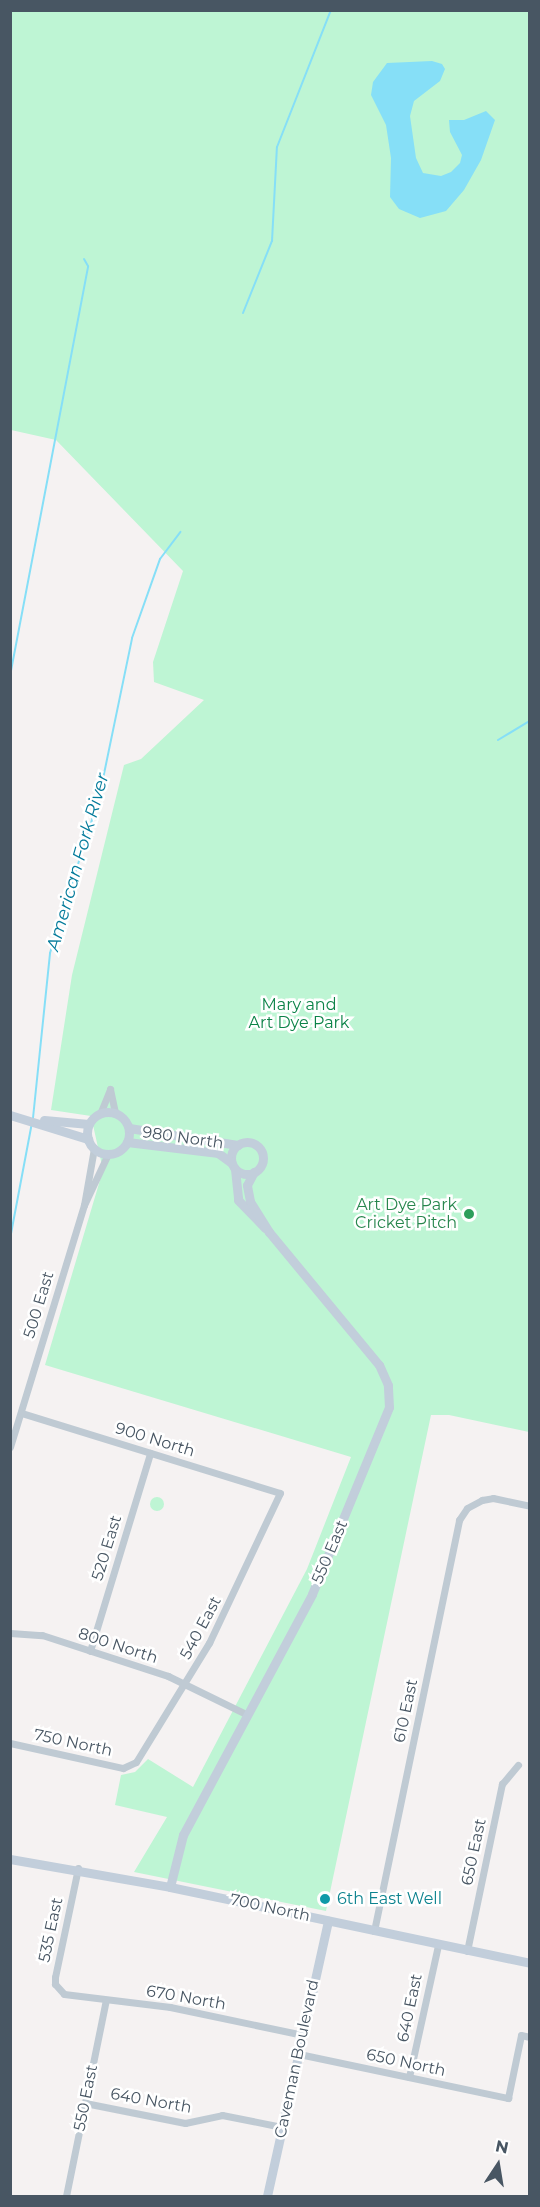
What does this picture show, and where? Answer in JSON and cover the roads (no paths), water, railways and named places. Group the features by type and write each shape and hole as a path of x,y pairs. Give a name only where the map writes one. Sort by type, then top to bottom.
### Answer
{"street":[{"path":"14,1115 48,1123 89,1124 100,1114 110,1089 115,1113 129,1128 127,1142 119,1151 108,1154 48,1123"},
{"path":"100,1114 115,1113"},
{"path":"89,1124 91,1144"},
{"name":"980 North","path":"129,1128 238,1145"},
{"name":"980 North","path":"127,1142 218,1153 233,1166"},
{"path":"250,1142 260,1148 262,1163 254,1172 245,1174 233,1166 233,1151 238,1145 250,1142"},
{"name":"500 East","path":"84,1205 91,1144"},
{"name":"500 East","path":"10,1448 84,1205 108,1154"},
{"name":"550 East","path":"170,1887 183,1834 321,1574 385,1420 389,1400 385,1378 375,1360 269,1232 241,1205 233,1166"},
{"name":"550 East","path":"254,1172 247,1185 247,1196 269,1232"},
{"name":"900 North","path":"21,1413 280,1493"},
{"name":"520 East","path":"90,1652 150,1453"},
{"name":"540 East","path":"130,1766 186,1683 209,1643 280,1493"},
{"name":"610 East","path":"374,1931 459,1520 474,1503 493,1498 530,1506"},
{"name":"800 North","path":"10,1633 42,1635 186,1683 246,1714"},
{"name":"750 North","path":"10,1743 130,1766"},
{"name":"650 East","path":"467,1951 502,1784 518,1765"},
{"name":"700 North","path":"10,1858 78,1868 530,1963"},
{"name":"535 East","path":"64,1994 55,1984 55,1977 78,1868"},
{"name":"Caveman Boulevard","path":"267,2196 328,1921"},
{"name":"640 East","path":"409,2077 438,1945"},
{"name":"670 North","path":"64,1994 170,2007 303,2035"},
{"name":"550 East","path":"66,2196 106,2000"},
{"name":"650 North","path":"299,2054 507,2098 521,2035 530,2037"},
{"name":"640 North","path":"85,2103 185,2123 222,2115 282,2127"}],"water":[{"path":"432,61 442,64 445,69 440,81 414,101 410,116 416,158 423,173 441,176 451,172 460,163 462,155 450,132 449,120 464,120 486,111 495,120 481,160 464,190 446,211 420,218 399,209 390,197 391,158 386,125 371,95 373,82 387,63"}],"waterway":[{"name":"American Fork River","path":"243,313 272,241 277,147 331,10"},
{"path":"10,676 88,266 84,259"},
{"name":"American Fork River","path":"33,1118 50,953 99,798 132,638 160,559 180,532"},
{"path":"498,740 530,721"},
{"name":"American Fork River","path":"10,1239 32,1123"}],"place":[{"name":"Art Dye Park Cricket Pitch","path":"469,1214"},
{"name":"6th East Well","path":"325,1899"}],"park label":[{"name":"Mary and Art Dye Park","path":"299,1014"}]}
